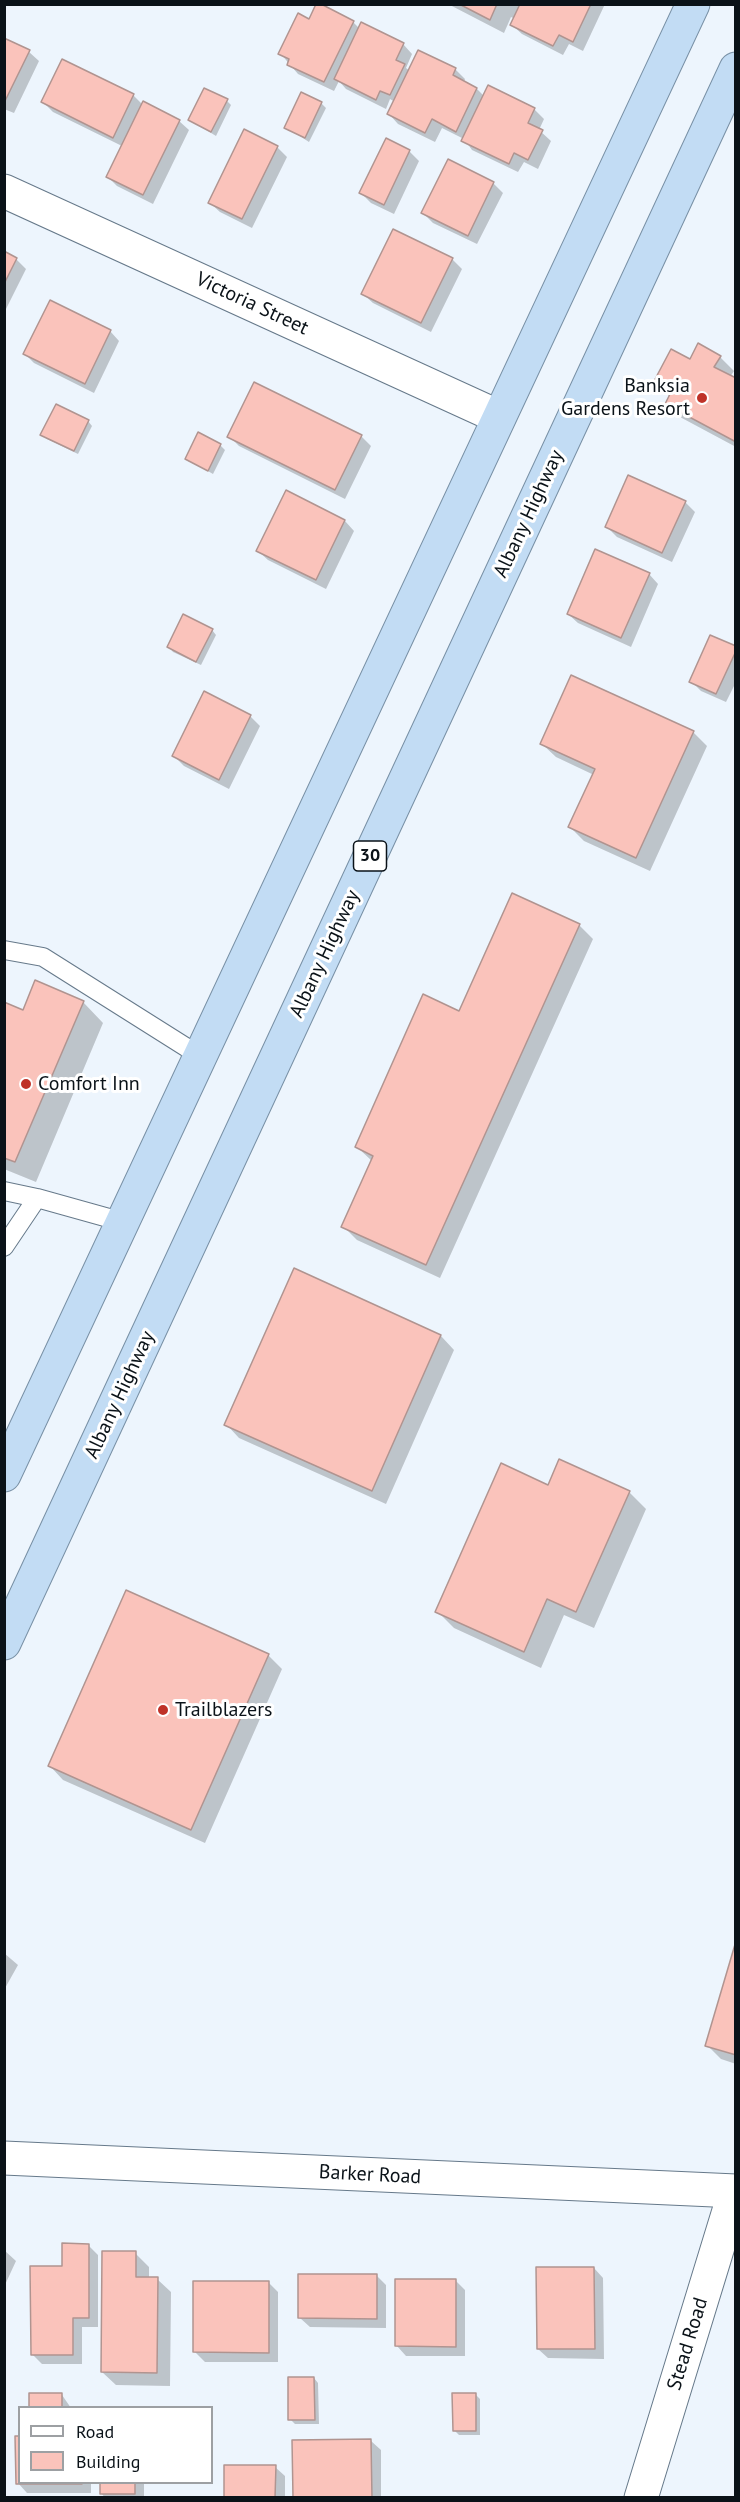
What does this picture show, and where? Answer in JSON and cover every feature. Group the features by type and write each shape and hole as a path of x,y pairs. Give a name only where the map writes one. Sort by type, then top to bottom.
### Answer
{"highway":[{"path":"4,1475 693,4"},
{"name":"Albany Highway","path":"4,1643 735,69"}],"street":[{"name":"Victoria Street","path":"4,192 499,417"},
{"name":"Barker Road","path":"4,2158 735,2191"},
{"name":"Stead Road","path":"641,2498 735,2191"}],"lane":[{"path":"4,950 43,957 200,1056"},
{"path":"4,1191 123,1222"},
{"path":"4,1246 37,1198"}],"building":[{"path":"316,4 321,4 354,21 324,82 287,65 289,59 278,54 298,13 309,19"},
{"path":"459,4 497,4 490,20"},
{"path":"520,4 591,4 573,42 559,35 553,46 510,25"},
{"path":"361,22 404,43 396,60 405,64 390,95 380,91 376,100 334,79"},
{"path":"4,38 30,50 4,103"},
{"path":"418,50 456,68 453,75 477,88 456,132 432,119 425,133 387,114"},
{"path":"62,59 134,94 113,138 41,102"},
{"path":"488,85 535,108 528,123 543,130 528,160 514,153 509,164 461,141"},
{"path":"204,88 228,99 211,132 188,120"},
{"path":"301,92 322,102 305,138 284,128"},
{"path":"143,101 180,120 143,195 106,177"},
{"path":"244,129 278,146 242,219 208,203"},
{"path":"386,138 410,150 384,205 359,193"},
{"path":"448,159 494,182 468,236 421,213"},
{"path":"393,229 453,258 421,323 361,294"},
{"path":"4,251 17,258 4,284"},
{"path":"50,300 111,330 85,384 23,354"},
{"name":"Banksia Gardens Resort","path":"698,343 721,356 714,367 736,378 736,442 665,404 671,392 653,383 671,349 690,359"},
{"path":"254,382 362,435 335,490 227,437"},
{"path":"56,404 89,420 74,451 40,435"},
{"path":"198,432 221,444 208,471 185,459"},
{"path":"628,475 686,501 662,553 605,527"},
{"path":"286,490 345,520 316,580 256,551"},
{"path":"595,549 650,573 621,638 567,614"},
{"path":"183,614 213,629 196,662 167,647"},
{"path":"710,635 736,646 736,651 716,694 689,682"},
{"path":"571,675 694,731 636,858 568,827 595,769 540,744"},
{"path":"204,691 251,715 219,780 172,756"},
{"path":"512,893 580,924 426,1265 341,1227 373,1156 355,1147 423,994 459,1011"},
{"name":"Comfort Inn","path":"35,980 84,1001 15,1162 4,1158 4,1002 23,1010"},
{"path":"294,1268 441,1335 372,1491 224,1425"},
{"path":"559,1459 630,1491 576,1612 547,1599 524,1652 435,1612 501,1463 548,1485"},
{"path":"126,1590 269,1654 191,1830 48,1766"},
{"path":"736,1941 736,2055 705,2046"},
{"path":"62,2243 89,2244 89,2318 73,2318 73,2355 31,2355 30,2266 62,2266"},
{"path":"102,2251 136,2251 136,2277 158,2277 157,2373 101,2372"},
{"path":"536,2267 594,2267 595,2349 537,2349"},
{"path":"298,2274 377,2274 377,2319 298,2318"},
{"path":"395,2279 456,2279 456,2347 395,2346"},
{"path":"193,2281 269,2281 269,2353 193,2352"},
{"path":"288,2377 314,2377 315,2420 288,2420"},
{"path":"29,2393 62,2393 62,2406 29,2406"},
{"path":"452,2393 476,2393 476,2431 453,2431"},
{"path":"15,2436 18,2436 18,2484 16,2484"},
{"path":"371,2439 372,2498 293,2498 292,2440"},
{"path":"224,2465 276,2465 275,2498 224,2498"},
{"path":"100,2484 135,2484 135,2494 100,2494"}],"place":[{"name":"Banksia Gardens Resort","path":"702,398"},
{"name":"Comfort Inn","path":"26,1084"},
{"name":"Trailblazers","path":"163,1710"}]}
